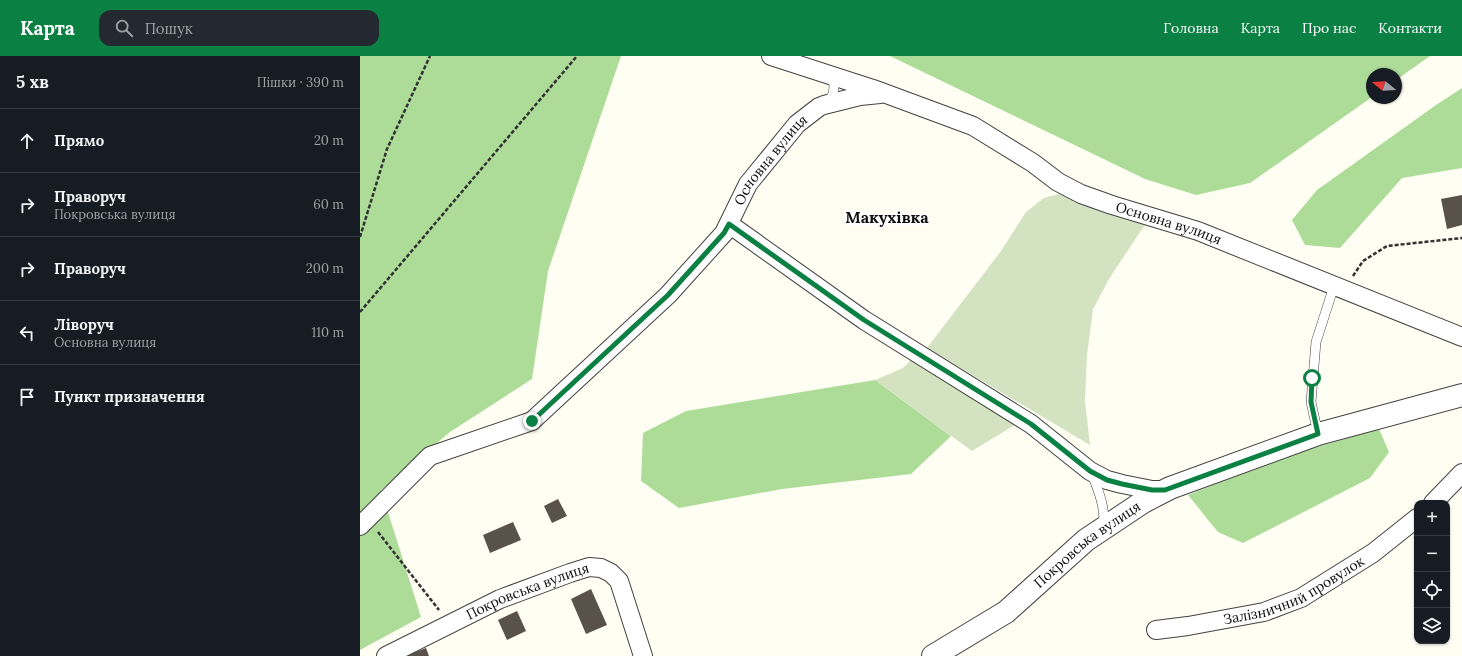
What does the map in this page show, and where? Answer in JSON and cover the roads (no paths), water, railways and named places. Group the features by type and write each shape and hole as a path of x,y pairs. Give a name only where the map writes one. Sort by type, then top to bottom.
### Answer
{"street":[{"name":"Основна вулиця","path":"771,56 832,75 973,126 1033,163 1058,182 1081,194 1198,231 1462,337"},
{"name":"Основна вулиця","path":"364,523 430,456 532,421 668,295 724,233 748,184 798,124 824,105 860,96 885,94"},
{"path":"729,224 864,320 1031,424 1090,471 1114,482 1152,490 1165,490"},
{"name":"Покровська вулиця","path":"933,656 1006,612 1086,540 1143,502 1165,490 1318,434 1462,395"},
{"path":"1436,500 1462,473"},
{"name":"Залізничний провулок","path":"1156,630 1188,626 1264,612 1301,598 1373,553 1414,520"},
{"name":"Покровська вулиця","path":"386,656 500,599 570,572 589,567 601,568 619,581 643,656"}],"lane":[{"path":"824,105 833,95 834,88 832,75"},
{"path":"1318,434 1311,402 1316,342 1339,288"},
{"path":"1090,471 1101,499 1104,513 1104,528"}],"district":[{"name":"Макухівка","path":"887,217"}]}
